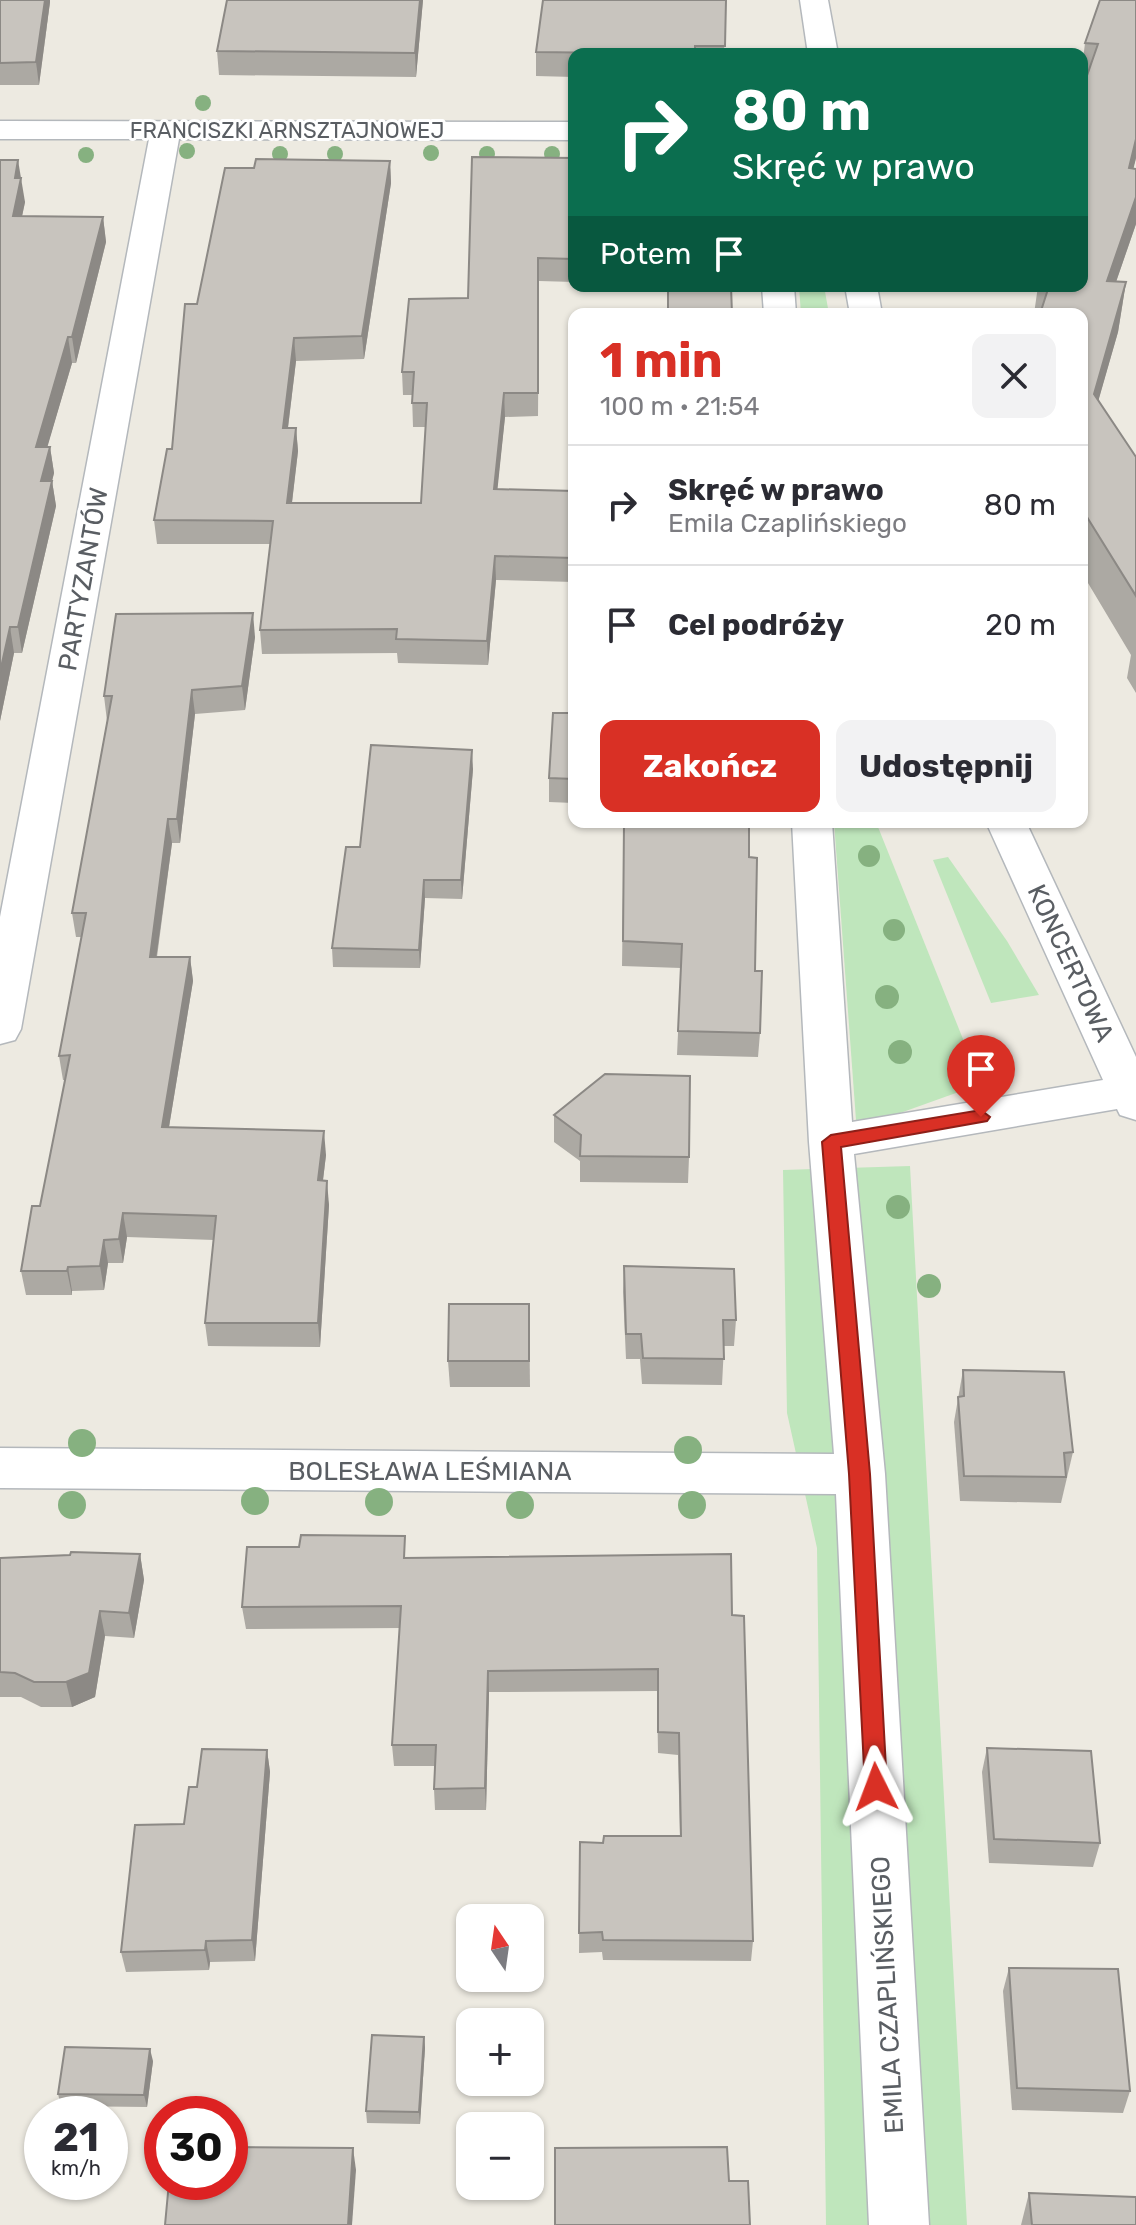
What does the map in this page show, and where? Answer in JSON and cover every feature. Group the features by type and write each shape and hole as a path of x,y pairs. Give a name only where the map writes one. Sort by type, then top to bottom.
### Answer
{"street":[{"path":"814,0 822,48"},
{"name":"FRANCISZKI ARNSZTAJNOWEJ","path":"0,130 568,131"},
{"name":"PARTYZANTÓW","path":"0,1029 166,130"},
{"name":"EMILA CZAPLIŃSKIEGO","path":"812,828 831,1142 860,1474 899,2225"},
{"name":"KONCERTOWA","path":"1009,828 1134,1095"},
{"path":"831,1142 1134,1095"},
{"name":"BOLESŁAWA LEŚMIANA","path":"0,1468 860,1474"}],"green space":[{"path":"799,292 825,292 828,308 801,308"},
{"path":"834,828 878,828 981,1084 889,1117 856,1120"},
{"path":"948,857 1007,941 1039,995 991,1003 933,860"},
{"path":"910,1166 967,2225 826,2225 817,1548 787,1413 783,1170"}],"building":[{"path":"0,0 45,0 36,62 0,63"},
{"path":"227,0 420,0 415,53 217,51"},
{"path":"543,0 726,0 725,46 568,48 568,52 536,52"},
{"path":"1100,0 1136,0 1136,139 1129,168 1136,169 1136,197 1107,281 1126,282 1094,394 1136,457 1136,596 1088,519 1088,308 1042,308 1047,292 1088,292 1088,73 1098,44 1085,43"},
{"path":"472,157 568,158 568,259 538,258 538,393 504,393 494,489 568,491 568,558 495,556 487,641 396,639 397,629 260,630 273,521 154,520 167,449 172,449 185,304 197,304 225,168 254,168 256,159 390,161 362,336 294,338 283,428 296,428 287,503 421,503 427,403 412,403 414,372 402,372 409,299 468,298"},
{"path":"0,160 18,160 15,178 21,178 13,216 103,217 72,337 68,337 36,447 50,447 41,481 52,481 18,627 10,627 0,672"},
{"path":"668,292 731,292 732,308 668,308"},
{"path":"253,613 242,686 192,690 177,819 168,819 150,957 190,957 162,1127 324,1131 318,1180 327,1181 318,1323 205,1323 216,1216 123,1213 119,1239 104,1240 100,1266 68,1267 67,1271 21,1271 32,1206 40,1206 70,1055 59,1056 86,913 72,913 112,696 104,696 116,614"},
{"path":"553,713 568,713 568,779 549,778"},
{"path":"371,745 472,750 461,880 424,880 419,950 332,948 346,847 360,847"},
{"path":"624,828 749,828 749,857 757,858 755,971 762,971 760,1033 678,1031 682,944 623,941"},
{"path":"605,1074 690,1076 689,1157 580,1156 581,1135 554,1115"},
{"path":"624,1266 734,1269 736,1320 723,1320 724,1359 643,1358 641,1334 626,1334"},
{"path":"449,1304 529,1304 529,1361 448,1361"},
{"path":"963,1370 1064,1372 1073,1452 1064,1453 1066,1477 964,1476 958,1397 964,1396"},
{"path":"301,1535 405,1536 404,1558 731,1554 732,1615 744,1616 753,1941 603,1940 602,1932 579,1933 580,1842 603,1843 604,1836 681,1836 679,1733 658,1732 658,1669 488,1671 485,1788 434,1789 436,1745 392,1745 401,1606 242,1607 247,1547 299,1547"},
{"path":"71,1552 140,1554 129,1613 100,1611 89,1673 66,1682 34,1682 15,1673 0,1672 0,1558 70,1555"},
{"path":"987,1748 1091,1751 1100,1843 994,1839"},
{"path":"202,1749 267,1750 252,1940 206,1941 205,1950 121,1952 135,1825 184,1824 189,1787 197,1787"},
{"path":"1009,1968 1118,1969 1130,2091 1017,2088"},
{"path":"372,2035 424,2037 419,2112 366,2111"},
{"path":"65,2047 150,2049 144,2095 58,2094"},
{"path":"248,2147 353,2148 348,2225 165,2225 167,2200 248,2200"},
{"path":"727,2147 729,2181 748,2181 750,2225 555,2225 555,2148"},
{"path":"1029,2193 1136,2197 1136,2225 1032,2225"}],"route":[{"path":"876,1787 860,1474 831,1142 981,1117"}]}
